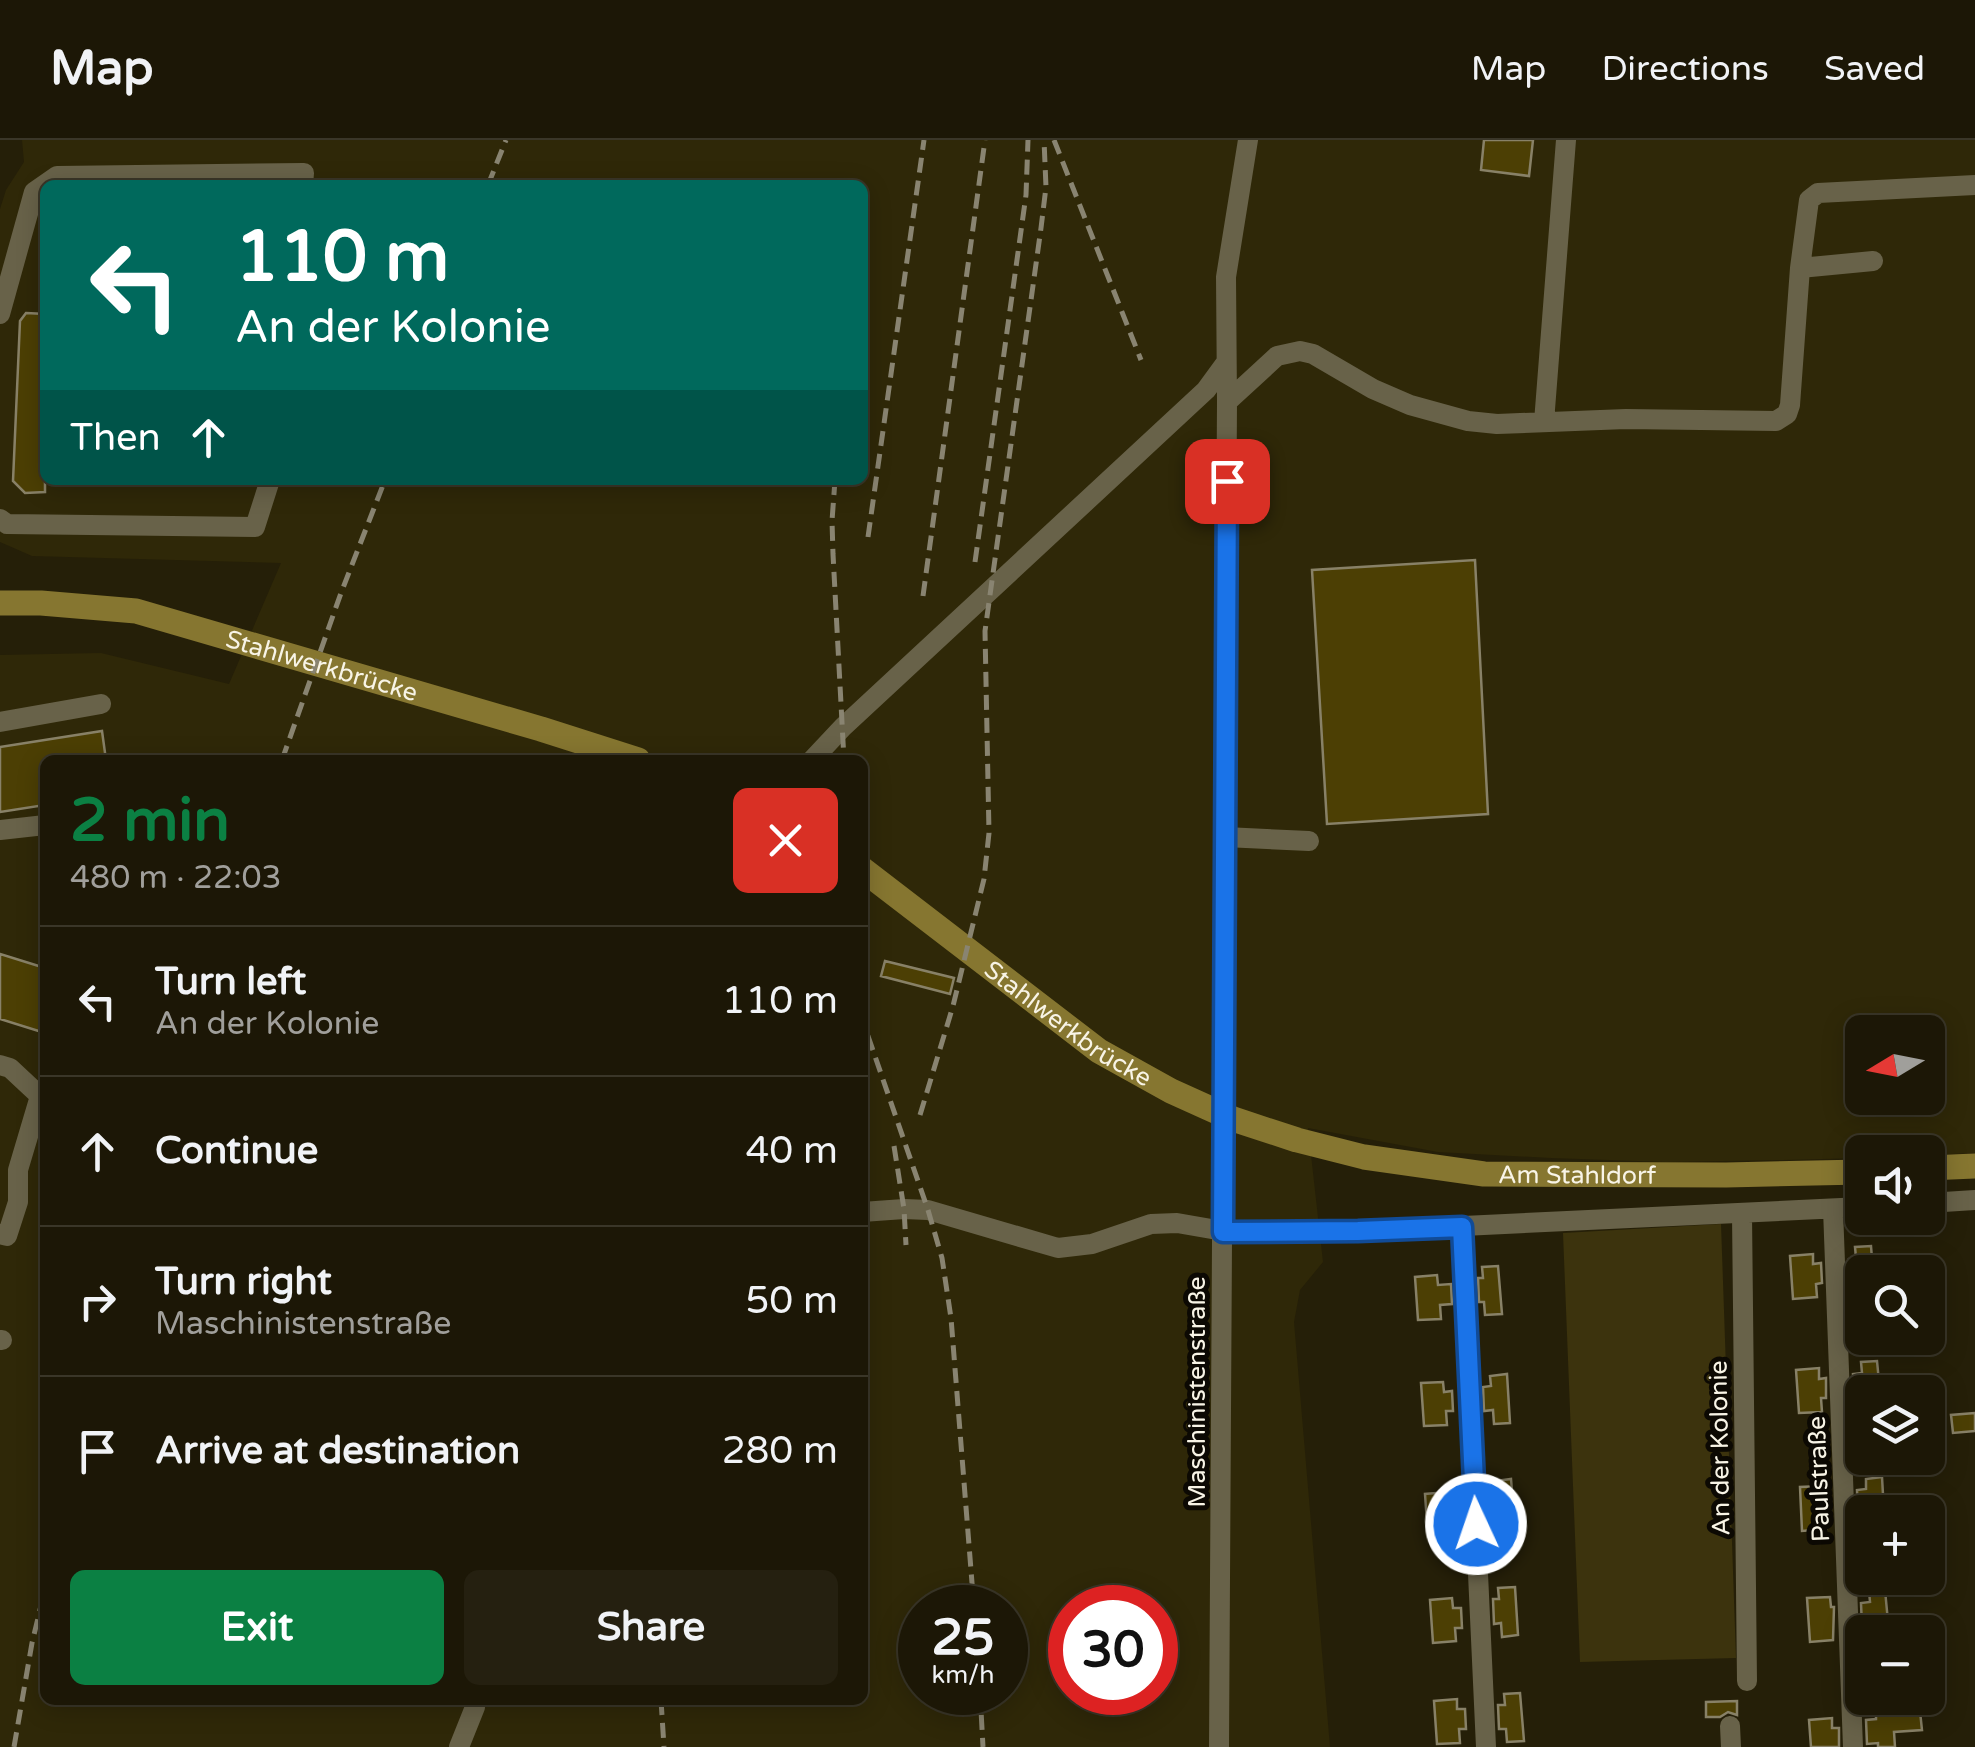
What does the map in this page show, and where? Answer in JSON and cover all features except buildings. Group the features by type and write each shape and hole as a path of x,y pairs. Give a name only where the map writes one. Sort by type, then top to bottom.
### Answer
{"main road":[{"name":"Stahlwerkbrücke","path":"0,603 136,612 622,755"},
{"name":"Stahlwerkbrücke","path":"868,874 1099,1051 1171,1091 1233,1119 1297,1140"},
{"name":"Am Stahldorf","path":"1297,1140 1364,1157 1484,1174 1845,1172"},
{"path":"1945,1167 1975,1166"}],"street":[{"name":"Maschinistenstraße","path":"1219,1747 1226,277 1248,140"},
{"path":"1544,422 1566,140"},
{"path":"51,180 57,176 304,172 304,180"},
{"path":"1228,402 1277,356 1300,351 1313,354 1373,390 1410,405 1496,424 1626,419 1776,422 1787,414 1790,405 1809,200 1818,192 1975,185"},
{"path":"0,314 10,238 34,192 40,188"},
{"path":"1800,268 1873,261"},
{"path":"817,755 1206,390 1226,364"},
{"path":"0,519 7,524 255,527 268,485"},
{"path":"0,722 102,704"},
{"path":"0,830 40,825"},
{"path":"1225,837 1309,841"},
{"path":"0,1065 10,1068 40,1096 18,1170 18,1202 7,1236 0,1234"},
{"path":"1945,1202 1975,1200"},
{"path":"868,1212 928,1210 1058,1248 1092,1244 1151,1224 1223,1232 1358,1231 1845,1208"},
{"name":"Paulstraße","path":"1832,1209 1854,1747"},
{"name":"An der Kolonie","path":"1742,1214 1746,1681"},
{"path":"1462,1227 1486,1747"},
{"path":"458,1747 474,1705"}],"shaded area":[{"path":"22,140 1975,140 1975,1153 1945,1154 1945,1135 1845,1135 1845,1158 1666,1162 1551,1158 1438,1152 1308,1128 1323,1262 1300,1290 1294,1322 1330,1747 0,1747 0,655 101,653 229,684 281,563 32,556 0,542 0,209 6,190 24,162"},
{"path":"1721,1224 1736,1658 1580,1662 1563,1233"}],"railway":[{"path":"490,180 506,140"},
{"path":"868,537 924,140"},
{"path":"923,596 985,140"},
{"path":"975,562 1026,195 1028,140"},
{"path":"920,1115 953,1006 984,879 989,833 985,631 1046,187 1044,140"},
{"path":"1054,140 1141,360"},
{"path":"284,755 383,485"},
{"path":"835,485 833,554 844,755"},
{"path":"868,1036 942,1258 951,1318 972,1585"},
{"path":"868,1037 871,1049"},
{"path":"894,1146 906,1245"},
{"path":"14,1747 40,1610"},
{"path":"661,1705 664,1747"},
{"path":"981,1715 983,1747"}],"route":[{"path":"1227,481 1223,1232 1462,1227 1476,1524"}]}
